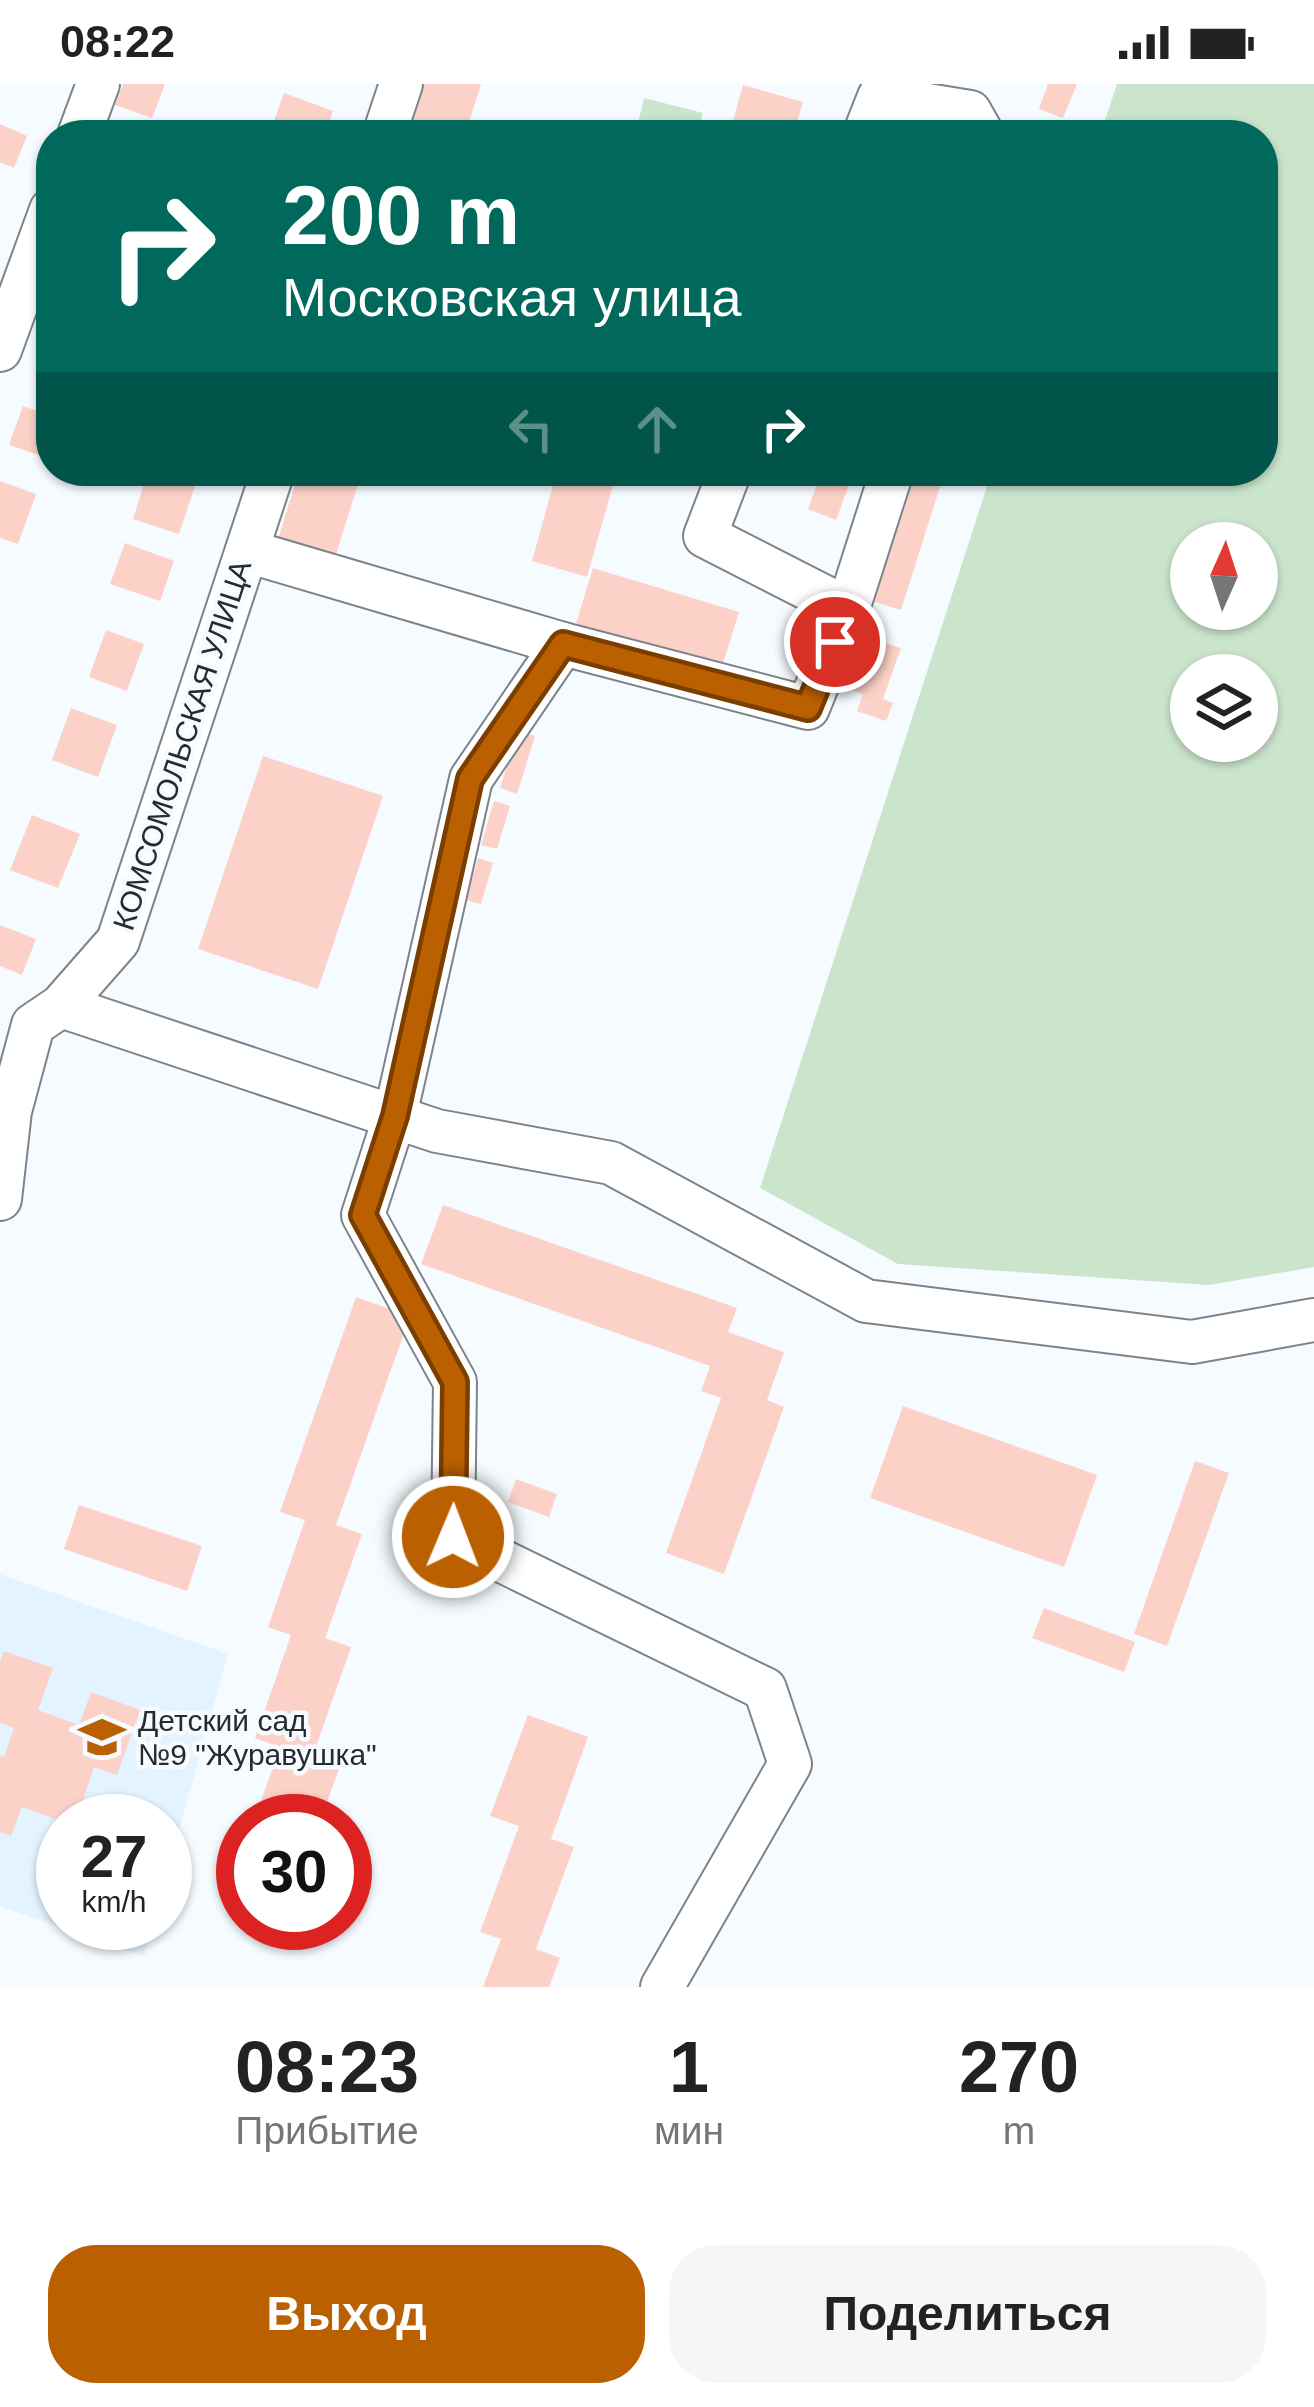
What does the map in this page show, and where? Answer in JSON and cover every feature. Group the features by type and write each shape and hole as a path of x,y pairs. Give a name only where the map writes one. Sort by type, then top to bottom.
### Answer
{"street":[{"path":"85,120 98,84"},
{"path":"389,120 401,84"},
{"path":"871,116 970,112 975,120"},
{"path":"0,350 36,251"},
{"name":"КОМСОМОЛЬСКАЯ УЛИЦА","path":"0,1199 10,1112 31,1015 118,941 268,486"},
{"path":"724,486 704,536 848,609"},
{"path":"247,551 563,644 808,708 848,609 887,486"},
{"path":"563,644 470,779 395,1116 363,1215 455,1382 453,1537 765,1689 790,1764 662,1987"},
{"path":"31,1015 437,1131 611,1163 866,1301 1192,1342 1314,1320"}],"shaded area":[{"name":"Детский сад №9 \"Журавушка\"","path":"0,1574 228,1654 189,1794 36,1794 36,1918 0,1906"}],"green space":[{"path":"1117,84 1314,84 1314,1267 1209,1285 898,1264 760,1188 987,486 1278,486 1278,120 1105,120"},
{"path":"644,98 703,113 701,120 639,120"}],"building":[{"path":"123,84 165,84 152,118 115,105"},
{"path":"418,84 481,84 470,120 407,120"},
{"path":"1048,84 1077,84 1063,118 1039,109"},
{"path":"743,85 803,102 798,120 733,120"},
{"path":"284,93 333,111 330,120 274,120"},
{"path":"0,124 27,136 14,168 0,162"},
{"path":"23,406 36,411 36,454 9,445"},
{"path":"0,481 36,494 18,544 0,538"},
{"path":"143,486 195,486 179,534 133,519"},
{"path":"294,486 357,486 333,564 276,546"},
{"path":"553,486 613,486 587,577 532,561"},
{"path":"816,486 848,486 836,520 808,509"},
{"path":"909,486 940,486 901,610 872,601"},
{"path":"125,543 174,561 160,601 110,584"},
{"path":"593,568 739,612 720,673 574,630"},
{"path":"106,630 144,644 127,691 89,677"},
{"path":"870,638 901,648 883,699 893,703 886,721 857,711 863,694 852,690"},
{"path":"71,708 117,725 98,777 52,760"},
{"path":"518,731 535,736 517,794 500,788"},
{"path":"263,756 383,796 318,989 198,949"},
{"path":"494,801 510,806 497,849 481,845"},
{"path":"32,815 80,834 58,888 10,870"},
{"path":"478,858 493,863 481,904 466,900"},
{"path":"0,925 36,939 22,975 0,966"},
{"path":"443,1205 737,1308 728,1332 784,1352 767,1400 784,1407 724,1574 666,1553 721,1398 701,1391 710,1366 421,1264"},
{"path":"356,1297 410,1316 336,1525 362,1534 325,1638 351,1647 313,1755 341,1764 330,1794 263,1794 280,1747 255,1738 291,1635 268,1627 305,1520 280,1512"},
{"path":"903,1406 1097,1475 1064,1567 870,1498"},
{"path":"1195,1461 1229,1473 1167,1646 1134,1634"},
{"path":"516,1479 557,1494 549,1517 508,1502"},
{"path":"79,1505 202,1546 187,1591 64,1549"},
{"path":"1044,1608 1135,1642 1124,1672 1032,1638"},
{"path":"4,1651 53,1668 38,1710 79,1725 91,1692 140,1710 117,1775 94,1767 85,1794 36,1794 36,1812 22,1807 11,1836 0,1832 0,1756 4,1757 14,1728 0,1723"},
{"path":"528,1715 588,1737 551,1839 574,1847 536,1949 560,1958 549,1987 483,1987 501,1939 480,1932 519,1826 490,1816"}],"place":[{"name":"Детский сад №9 \"Журавушка\"","path":"102,1737"}],"route":[{"path":"453,1537 455,1382 363,1215 395,1116 470,779 563,644 808,708 835,642"}]}
